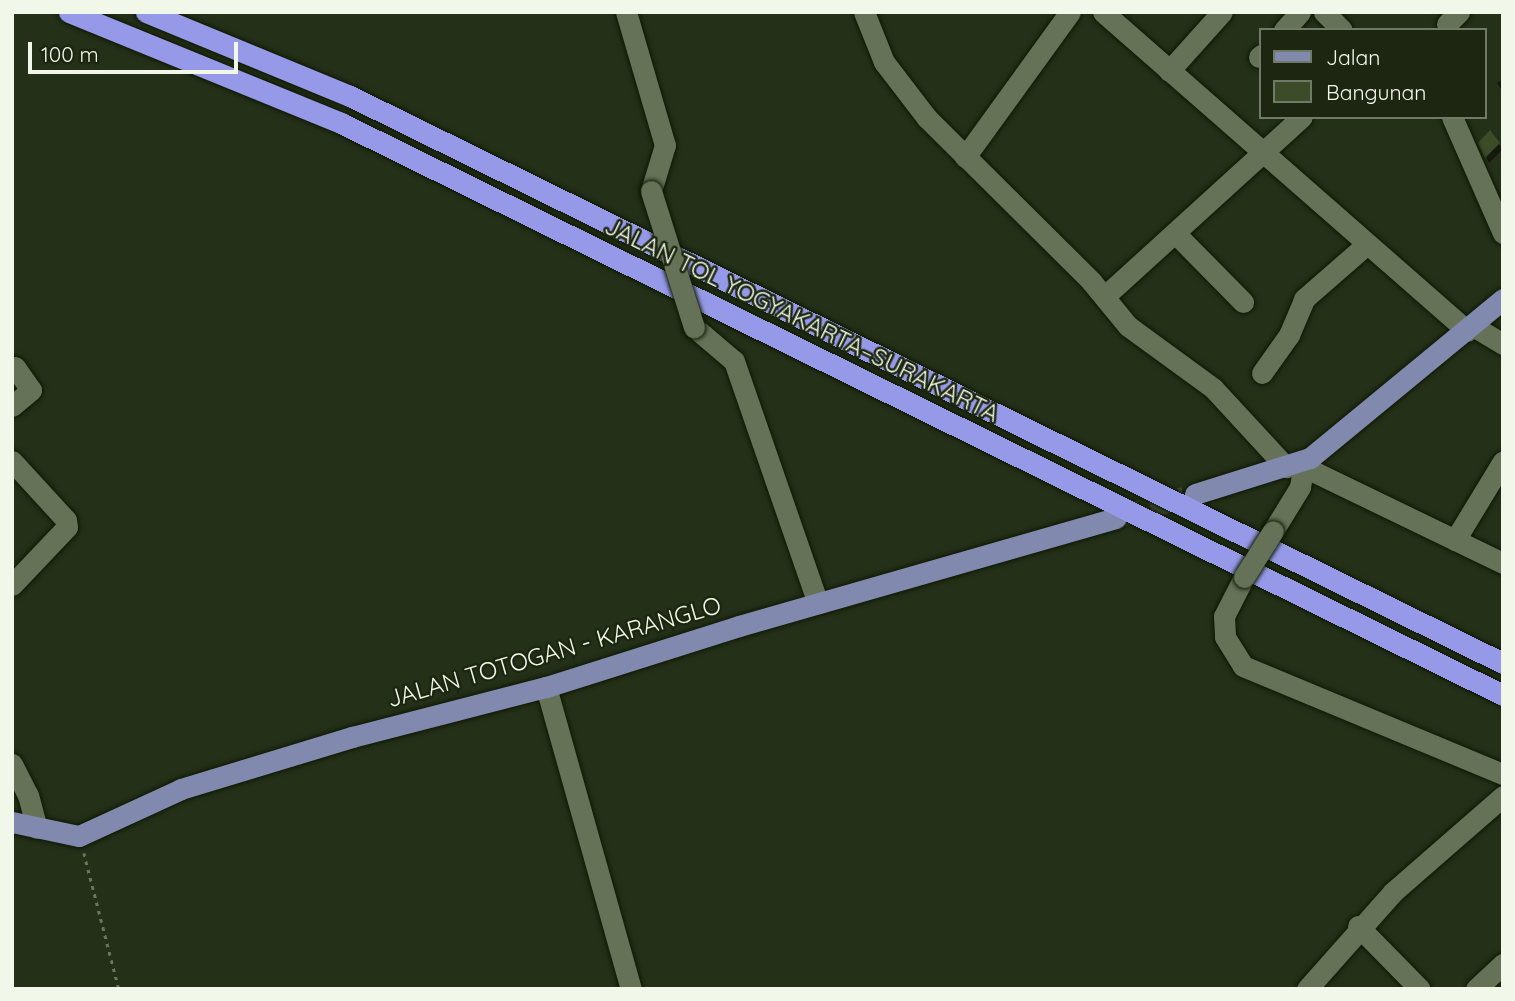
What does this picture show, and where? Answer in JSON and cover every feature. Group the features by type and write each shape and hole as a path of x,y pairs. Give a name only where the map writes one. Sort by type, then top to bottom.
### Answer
{"highway":[{"name":"JALAN TOL YOGYAKARTA–SURAKARTA","path":"69,12 354,129 1503,695"},
{"name":"JALAN TOL YOGYAKARTA–SURAKARTA","path":"146,12 362,102 1503,663"}],"main road":[{"path":"1195,494 1295,466 1352,427 1503,299"},
{"name":"JALAN TOTOGAN - KARANGLO","path":"58,832 181,789 352,737 547,687 818,603 1116,518"},
{"path":"12,822 58,832"}],"street":[{"path":"626,12 665,145 651,191 694,327 734,360 818,603"},
{"path":"864,12 876,48 893,76 965,157 1105,296 1128,326 1220,394 1295,466 1503,563"},
{"path":"965,157 1070,12"},
{"path":"1102,12 1366,245 1470,328 1503,344"},
{"path":"1169,71 1222,12"},
{"path":"1286,28 1300,12"},
{"path":"1324,12 1340,28"},
{"path":"1105,296 1300,119"},
{"path":"1453,119 1503,233"},
{"path":"1486,196 1503,182"},
{"path":"1175,233 1243,302"},
{"path":"1262,373 1289,335 1304,299 1366,245"},
{"path":"12,406 31,390 15,367"},
{"path":"12,461 66,520 67,527 12,585"},
{"path":"1455,540 1503,461"},
{"path":"1295,466 1300,486 1244,577 1224,616 1225,637 1243,666 1503,774"},
{"path":"547,687 631,989"},
{"path":"12,764 28,795 58,832"},
{"path":"1307,989 1358,926 1503,796"},
{"path":"1358,926 1420,989"},
{"path":"1476,989 1503,964"}],"path":[{"path":"58,832 119,989"}],"building":[{"path":"1490,130 1500,143 1485,158 1478,143"}],"tunnel":[{"path":"1121,516 1184,497"}]}
